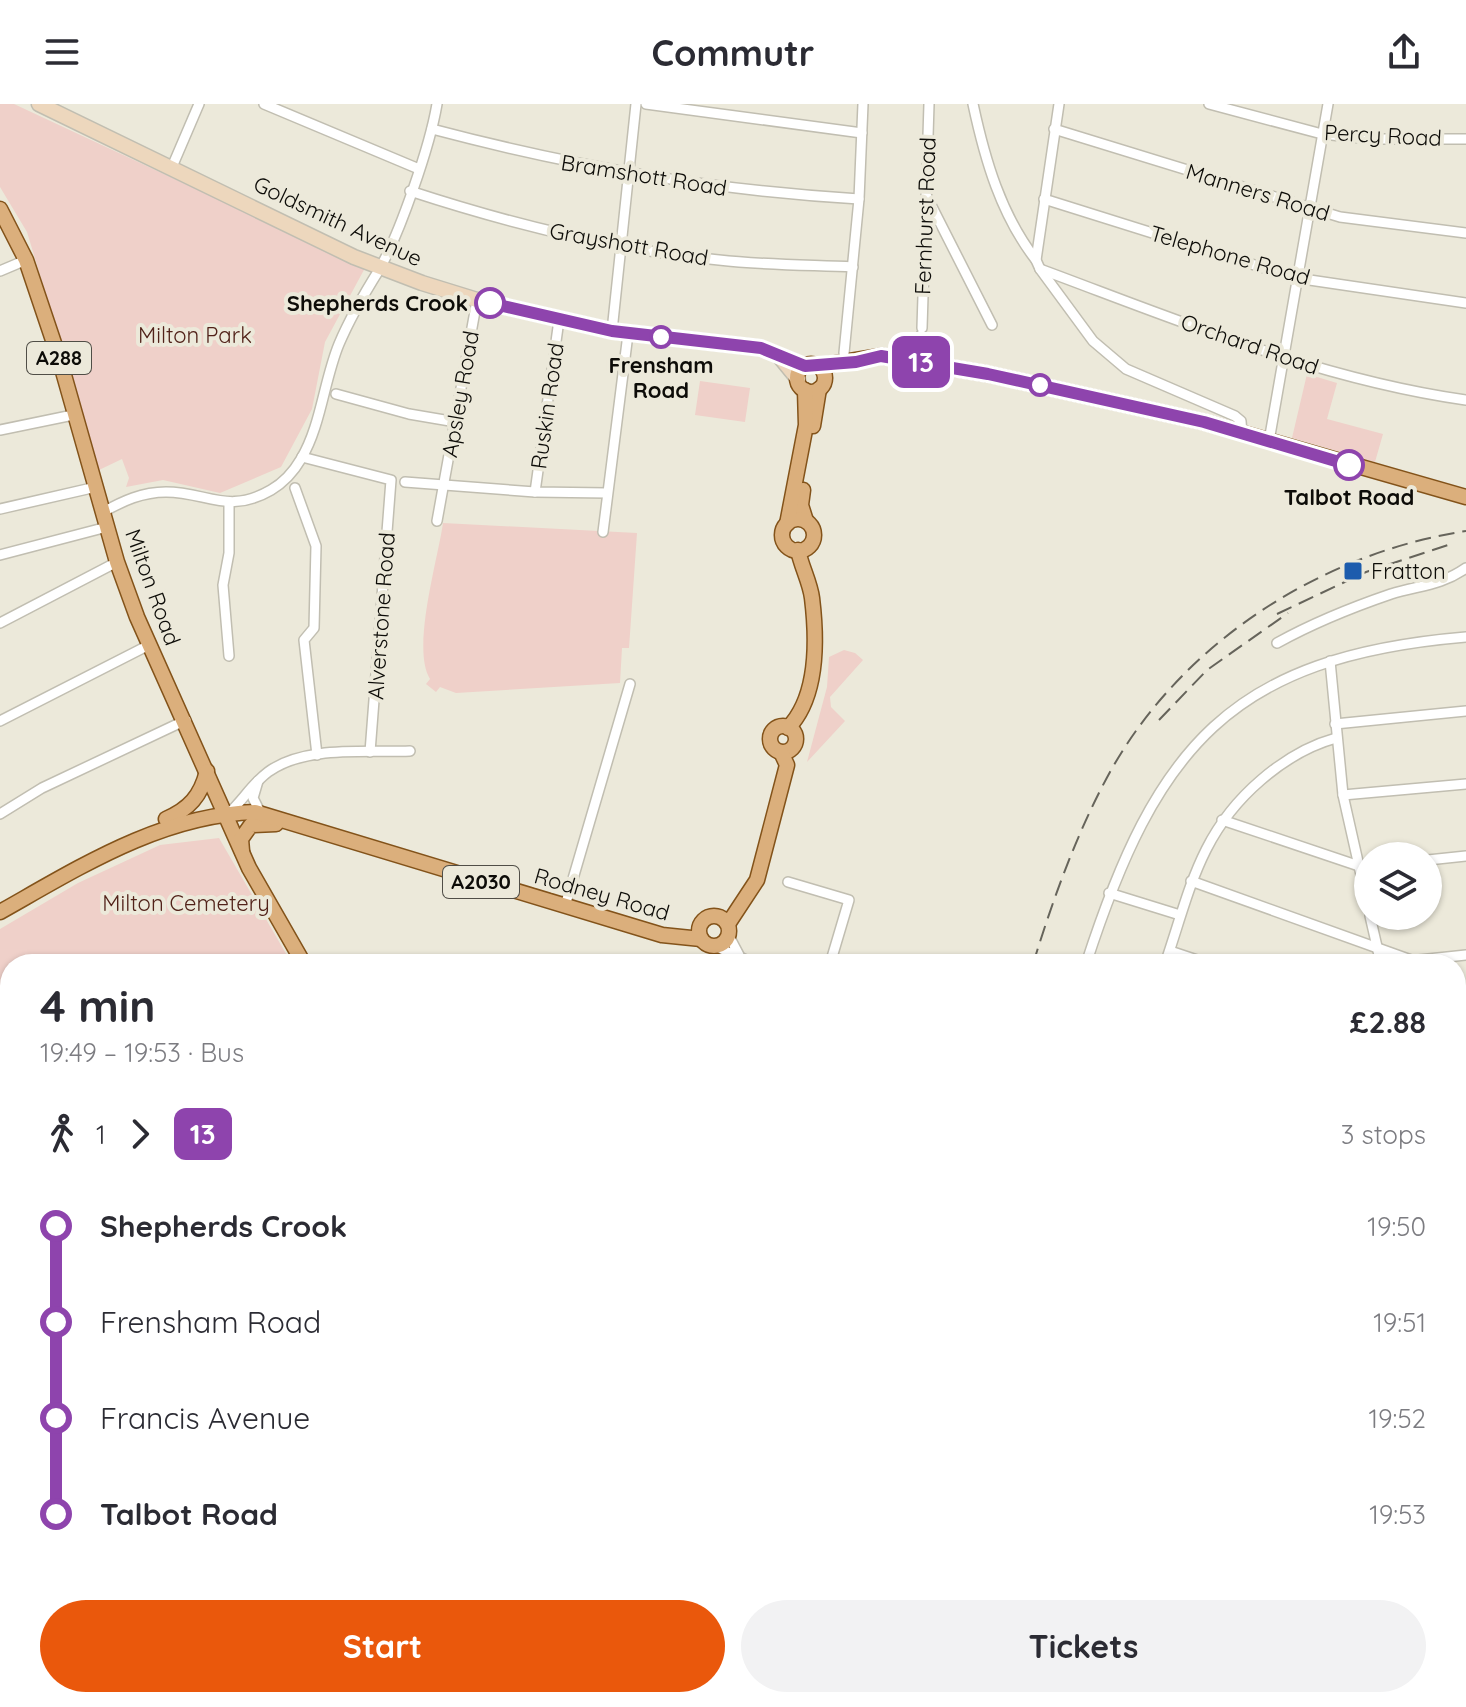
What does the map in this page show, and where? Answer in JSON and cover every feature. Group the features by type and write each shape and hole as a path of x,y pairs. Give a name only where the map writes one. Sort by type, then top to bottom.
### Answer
{"main road":[{"name":"Goldsmith Avenue","path":"39,104 380,268 477,300 559,320 628,334 740,345 777,353 812,379"},
{"name":"Milton Road","path":"0,209 26,260 60,361 117,562 149,645 186,720 242,851 299,954"},
{"path":"812,379 850,358 881,356 920,362 1204,422 1466,497"},
{"path":"812,379 801,505 813,531 813,540 806,549 798,550 784,542 783,532 806,425 812,379"},
{"path":"787,524 796,519 806,521"},
{"path":"715,946 729,930 761,868 785,778 787,765 781,752 771,745 771,736 779,727 788,728 807,700 813,643 812,595 798,550"},
{"path":"137,840 151,826 181,812 194,801 202,790 207,771"},
{"name":"Rodney Road","path":"228,820 261,814 289,825 674,937 700,932"},
{"name":"Rodney Road","path":"228,820 289,825"},
{"name":"A2030","path":"0,912 137,840 228,820"},
{"name":"Rodney Road","path":"242,851 241,839 251,825 289,825"},
{"path":"700,932 714,915 748,895"},
{"path":"714,915 729,930"},
{"name":"A2030","path":"700,932 715,946"}],"street":[{"path":"172,167 199,104"},
{"path":"264,104 419,169"},
{"path":"103,512 147,493 168,492 211,502 229,502 272,490 302,457 338,346 380,268 419,169 437,104"},
{"path":"850,358 863,104"},
{"name":"Fernhurst Road","path":"920,362 929,104"},
{"path":"973,104 982,146 1002,202 1020,239 1093,341 1126,369 1241,421 1242,433"},
{"path":"1038,265 1044,199 1059,104"},
{"name":"Percy Road","path":"1209,104 1322,134 1370,139 1466,139"},
{"path":"1269,441 1328,104"},
{"path":"612,331 640,105 862,133"},
{"name":"Bramshott Road","path":"432,129 532,156 629,175 712,187 859,199"},
{"name":"Manners Road","path":"1054,129 1340,217 1466,233"},
{"name":"Grayshott Road","path":"410,191 512,222 620,247 720,260 853,267"},
{"path":"925,194 992,325"},
{"name":"Telephone Road","path":"1044,199 1296,278 1466,303"},
{"path":"0,271 26,260"},
{"name":"Orchard Road","path":"1038,265 1283,359 1415,393 1466,400"},
{"name":"Apsley Road","path":"437,521 477,300"},
{"name":"Ruskin Road","path":"535,492 559,320"},
{"path":"603,532 628,334"},
{"path":"336,394 409,414 456,422"},
{"path":"1204,422 1208,406"},
{"path":"0,430 73,415"},
{"name":"Alverstone Road","path":"302,457 391,480 370,752"},
{"path":"405,482 535,492 607,493"},
{"path":"0,509 96,487"},
{"path":"295,488 316,546 314,628 304,640 317,755"},
{"path":"229,502 229,553 223,585 229,656"},
{"path":"0,555 107,527"},
{"path":"0,623 117,562"},
{"path":"1277,643 1328,615 1401,591 1446,582 1466,568"},
{"path":"1089,954 1109,893 1136,829 1160,788 1196,741 1251,696 1330,661 1410,642 1466,637"},
{"path":"0,721 149,645"},
{"path":"1330,661 1343,795 1357,842"},
{"path":"565,906 630,684"},
{"path":"1335,724 1466,711"},
{"path":"0,814 42,788 186,720"},
{"path":"1169,954 1191,881 1222,820 1236,802 1276,767 1309,748 1336,738"},
{"path":"228,820 258,781 282,764 317,755 410,751"},
{"path":"258,781 253,798 261,814"},
{"path":"1343,795 1466,784"},
{"path":"1222,820 1354,863"},
{"path":"1442,859 1466,856"},
{"path":"1191,881 1395,954"},
{"path":"788,882 849,900 833,954"},
{"path":"1109,893 1180,915"},
{"path":"729,930 739,954"},
{"path":"1373,930 1379,954"},
{"path":"715,946 736,954"},
{"path":"1170,951 1179,954"}],"green space":[{"name":"Milton Park","path":"0,104 14,104 365,268 325,342 312,409 281,467 220,493 163,480 126,487 129,478 122,459 99,470 27,232 0,187"},
{"path":"1307,374 1337,383 1327,419 1383,434 1375,462 1292,438"},
{"path":"700,381 750,388 745,422 695,415"},
{"path":"443,523 637,533 629,648 622,648 620,683 456,693 440,687 436,692 426,684 430,679 425,665 424,626"},
{"path":"844,650 855,653 863,660 830,697 831,707 845,721 807,762 827,687 829,657"},
{"name":"Milton Cemetery","path":"219,838 286,954 0,954 0,929 78,883 160,845"}],"railway":[{"path":"1036,954 1067,866 1098,795 1140,725 1176,683 1216,644 1261,611 1309,583 1360,560 1412,542 1466,531"},
{"path":"1277,614 1366,572 1451,544"},
{"path":"1159,720 1207,670 1288,613"}],"bus line":[{"name":"13","path":"490,303 628,334 761,348 805,366 891,356 988,374 1204,422 1349,465"}],"place":[{"name":"Shepherds Crook","path":"490,303"},
{"name":"Frensham Road","path":"661,337"},
{"name":"Talbot Road","path":"1349,465"},
{"name":"Fratton","path":"1353,571"}]}
